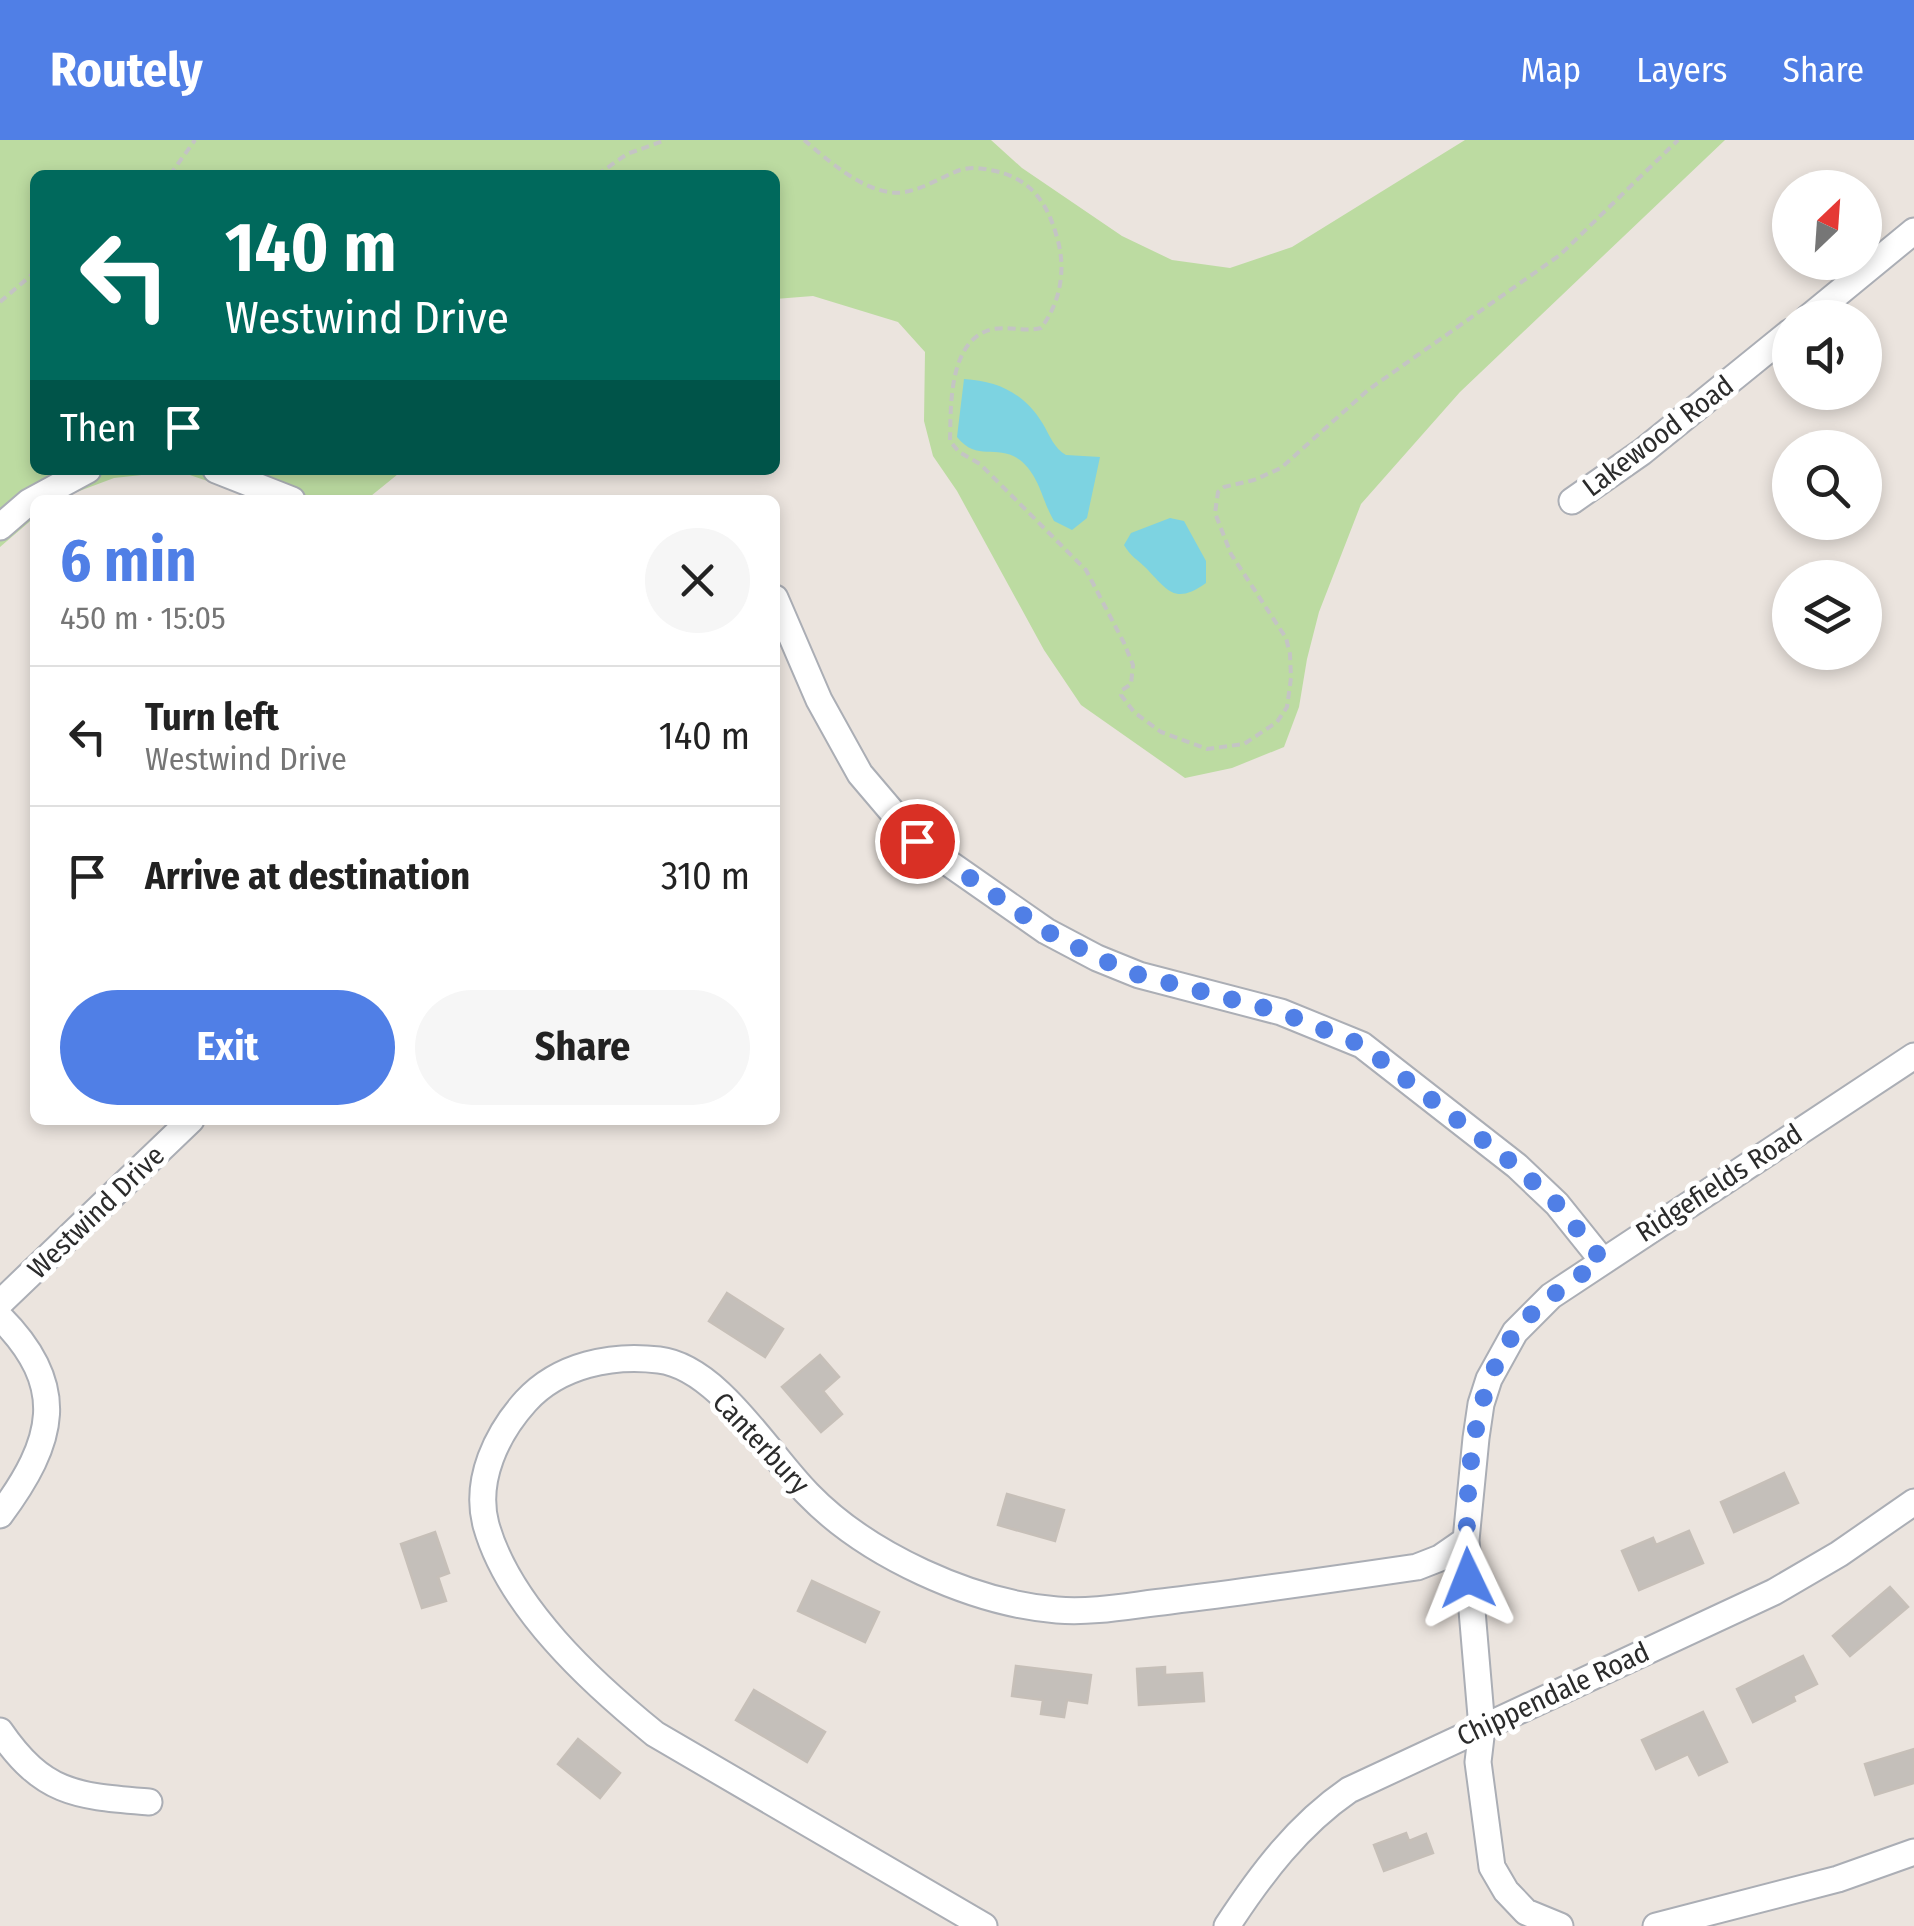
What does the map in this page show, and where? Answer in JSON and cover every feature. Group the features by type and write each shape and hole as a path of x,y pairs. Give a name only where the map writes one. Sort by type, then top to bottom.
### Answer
{"street":[{"path":"1830,300 1914,232"},
{"name":"Lakewood Road","path":"1572,501 1642,452 1772,347"},
{"path":"42,495 79,475"},
{"path":"229,475 279,495"},
{"path":"0,527 30,501"},
{"path":"780,609 820,700 860,774 917,841 1046,931 1098,958 1139,975 1280,1012 1362,1045 1516,1166 1557,1204 1602,1260"},
{"name":"Ridgefields Road","path":"1560,1926 1526,1912 1506,1891 1492,1867 1478,1762 1482,1728 1466,1540 1481,1404 1495,1367 1515,1332 1552,1296 1914,1056"},
{"name":"Westwind Drive","path":"0,1303 186,1125"},
{"path":"0,1316 24,1340 38,1367 48,1396 48,1409 47,1422 24,1483 0,1514"},
{"name":"Canterbury","path":"984,1926 655,1734 612,1700 538,1620 496,1552 485,1522 488,1462 512,1416 532,1394 580,1366 608,1360 664,1360 692,1371 727,1401 809,1496 872,1546 943,1580 1022,1605 1088,1611 1399,1570 1440,1558 1466,1540"},
{"name":"Chippendale Road","path":"1227,1926 1279,1853 1323,1808 1366,1781 1774,1592 1839,1554 1914,1502"},
{"path":"0,1731 16,1754 59,1789 93,1798 150,1802"},
{"path":"1656,1926 1838,1879 1914,1852"}],"path":[{"path":"174,170 195,140"},
{"path":"605,170 627,154 666,140"},
{"path":"804,140 853,178 887,192 916,189 965,168 1003,172 1027,183 1043,200 1054,226 1063,269 1052,311 1040,328 992,330 982,333 968,346 959,358 950,441 959,452 980,464 1086,570 1132,664 1131,684 1121,690 1124,700 1161,732 1208,749 1244,744 1276,722 1286,707 1292,678 1286,638 1232,554 1220,528 1215,512 1218,492 1281,468 1368,390 1560,256 1678,140"},
{"path":"0,302 30,276"}],"green space":[{"path":"0,140 991,140 1022,168 1122,236 1172,260 1230,268 1292,247 1465,140 1725,140 1460,392 1361,504 1319,612 1299,707 1284,747 1232,768 1185,778 1081,705 1044,650 957,491 933,456 924,421 925,352 898,322 813,296 780,299 780,170 30,170 30,475 141,475 114,478 69,495 30,495 30,521 0,547"},
{"path":"190,475 397,475 372,495 248,495"}],"water":[{"path":"964,379 1000,386 1019,397 1066,455 1100,457 1087,518 1072,530 1054,521 1036,481 1020,460 1012,455 972,449 957,437"},
{"path":"1170,518 1184,521 1206,561 1206,583 1187,593 1166,589 1124,545 1131,533"}],"building":[{"path":"727,1293 783,1329 765,1357 709,1321"},
{"path":"820,1355 839,1377 823,1391 842,1414 821,1432 782,1387"},
{"path":"1784,1473 1798,1503 1734,1532 1721,1502"},
{"path":"1007,1494 1064,1510 1055,1541 998,1525"},
{"path":"1689,1531 1703,1563 1639,1590 1622,1551 1653,1538 1656,1545"},
{"path":"435,1532 449,1573 438,1577 446,1601 422,1608 401,1544"},
{"path":"812,1581 879,1612 865,1642 798,1611"},
{"path":"1890,1587 1908,1607 1850,1656 1833,1636"},
{"path":"1803,1656 1817,1684 1793,1696 1795,1701 1753,1722 1737,1689"},
{"path":"1016,1666 1091,1675 1087,1703 1067,1700 1064,1717 1041,1714 1043,1700 1012,1696"},
{"path":"1165,1667 1165,1675 1202,1673 1204,1701 1139,1705 1137,1669"},
{"path":"754,1690 825,1732 807,1762 736,1720"},
{"path":"1703,1712 1727,1762 1699,1775 1688,1754 1656,1769 1642,1740"},
{"path":"578,1739 620,1773 600,1798 558,1764"},
{"path":"1914,1749 1914,1783 1875,1795 1865,1764"},
{"path":"1406,1833 1409,1841 1426,1834 1433,1853 1384,1871 1374,1845"}],"route":[{"path":"917,841 1046,931 1098,958 1139,975 1280,1012 1362,1045 1516,1166 1557,1204 1602,1260 1552,1296 1515,1332 1489,1379 1481,1404 1472,1477 1466,1540 1468,1578"}]}
